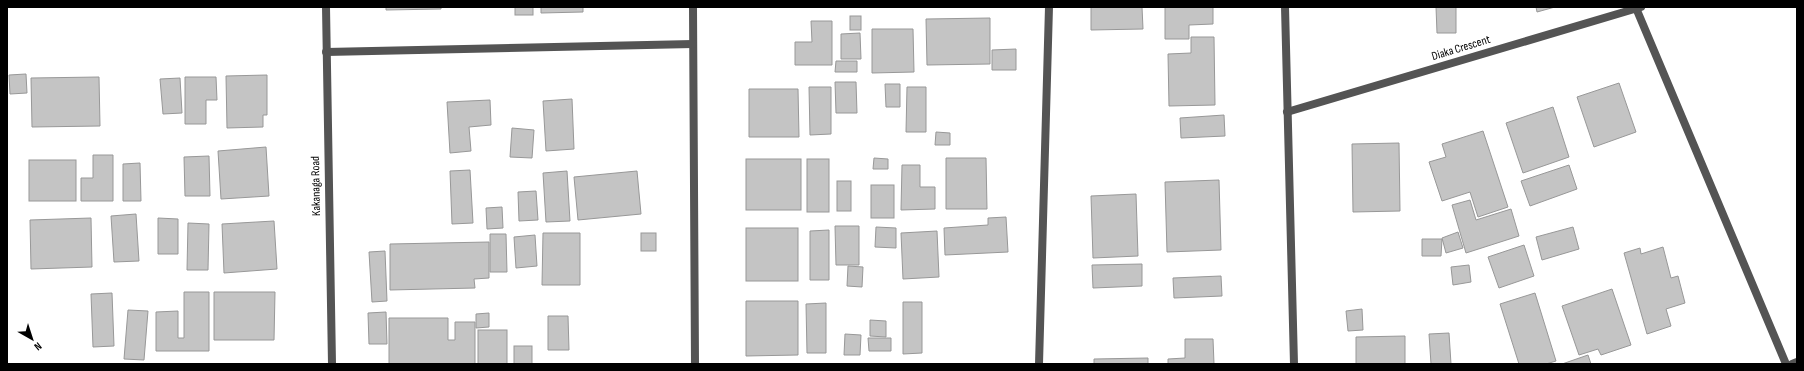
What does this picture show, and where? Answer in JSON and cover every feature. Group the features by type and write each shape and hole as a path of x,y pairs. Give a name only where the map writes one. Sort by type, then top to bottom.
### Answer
{"street":[{"name":"Kakanaga Road","path":"326,7 332,364"},
{"path":"693,7 695,364"},
{"path":"1039,364 1049,7"},
{"path":"1285,7 1294,364"},
{"path":"1638,8 1786,364"},
{"name":"Diaka Crescent","path":"1287,112 1638,8"},
{"path":"326,52 693,44"},
{"path":"1792,364 1797,362"}],"building":[{"path":"386,7 441,7 441,9 386,10"},
{"path":"515,7 533,7 533,15 515,15"},
{"path":"541,7 583,7 583,12 541,13"},
{"path":"1091,7 1142,7 1143,29 1091,30"},
{"path":"1165,7 1213,7 1213,24 1189,25 1189,39 1165,39"},
{"path":"1436,7 1456,7 1456,33 1437,33"},
{"path":"1536,7 1555,7 1537,12"},
{"path":"850,16 861,16 861,30 850,30"},
{"path":"990,18 990,64 927,65 926,19"},
{"path":"811,21 832,21 832,65 795,65 795,42 812,42"},
{"path":"872,29 913,29 914,72 872,73"},
{"path":"860,33 861,59 841,59 841,34"},
{"path":"1191,37 1214,37 1215,105 1169,106 1168,54 1191,53"},
{"path":"1016,49 1016,70 992,70 992,50"},
{"path":"836,61 857,61 857,72 835,72"},
{"path":"26,74 27,93 10,94 9,75"},
{"path":"267,75 267,115 263,115 263,127 227,128 226,76"},
{"path":"99,77 100,126 32,127 31,78"},
{"path":"185,77 216,77 217,100 206,100 206,124 185,124"},
{"path":"180,78 182,113 163,114 160,79"},
{"path":"835,82 856,82 857,113 836,113"},
{"path":"1619,83 1636,132 1594,147 1577,97"},
{"path":"885,84 900,84 900,107 886,107"},
{"path":"809,87 831,87 831,134 810,135"},
{"path":"907,87 926,87 926,132 906,132"},
{"path":"749,89 798,89 799,137 749,137"},
{"path":"572,99 574,149 546,151 543,101"},
{"path":"490,100 491,125 469,127 471,151 450,153 447,102"},
{"path":"1553,107 1569,157 1523,173 1506,123"},
{"path":"1224,115 1225,136 1181,138 1180,118"},
{"path":"512,128 534,130 532,158 510,157"},
{"path":"1483,131 1508,207 1478,217 1470,192 1442,201 1429,162 1446,157 1442,144"},
{"path":"936,132 950,133 950,145 935,145"},
{"path":"1399,143 1400,211 1353,212 1352,144"},
{"path":"266,147 269,196 221,199 218,151"},
{"path":"93,155 113,155 113,201 81,201 81,178 93,178"},
{"path":"209,156 210,196 185,196 184,157"},
{"path":"874,158 888,159 888,169 873,169"},
{"path":"946,158 986,158 987,209 946,209"},
{"path":"746,159 801,159 801,210 746,210"},
{"path":"807,159 829,159 829,212 807,212"},
{"path":"29,160 76,160 76,201 29,201"},
{"path":"140,163 141,201 123,201 123,164"},
{"path":"902,165 920,165 920,187 935,187 935,209 901,210"},
{"path":"1569,165 1577,189 1530,206 1521,181"},
{"path":"470,170 473,223 452,224 450,171"},
{"path":"567,171 570,221 546,222 543,173"},
{"path":"637,171 641,214 578,220 574,177"},
{"path":"1219,180 1221,250 1167,252 1165,182"},
{"path":"837,181 851,181 851,211 837,211"},
{"path":"871,185 894,185 894,218 871,218"},
{"path":"536,191 538,220 519,221 518,192"},
{"path":"1136,194 1138,256 1093,258 1091,196"},
{"path":"1470,200 1476,220 1511,209 1519,236 1466,253 1452,205"},
{"path":"502,207 503,228 487,229 486,208"},
{"path":"136,214 139,261 114,262 111,216"},
{"path":"1006,217 1008,252 945,255 944,228 988,225 988,218"},
{"path":"91,218 92,267 31,269 30,220"},
{"path":"158,218 178,219 178,254 158,254"},
{"path":"274,221 277,269 224,273 222,224"},
{"path":"188,223 209,224 208,270 187,270"},
{"path":"835,226 859,226 859,265 836,265"},
{"path":"876,227 896,228 896,248 875,247"},
{"path":"1573,227 1579,249 1542,260 1536,237"},
{"path":"746,228 798,228 798,281 746,281"},
{"path":"829,230 829,280 810,280 810,231"},
{"path":"937,231 939,277 903,279 901,233"},
{"path":"1458,232 1463,248 1446,253 1442,238"},
{"path":"543,233 580,233 580,285 542,285"},
{"path":"641,233 656,233 656,251 641,251"},
{"path":"490,234 506,234 507,272 490,272"},
{"path":"535,235 537,266 516,268 514,237"},
{"path":"1422,239 1442,239 1441,256 1422,256"},
{"path":"489,242 489,278 474,279 475,288 390,290 390,244"},
{"path":"1524,245 1534,276 1499,288 1488,257"},
{"path":"1663,247 1671,278 1678,276 1685,303 1666,309 1671,326 1647,334 1624,253 1640,248 1641,254"},
{"path":"385,251 387,301 372,302 369,252"},
{"path":"1142,264 1142,286 1093,288 1092,265"},
{"path":"1469,265 1471,282 1453,285 1451,267"},
{"path":"848,266 863,267 862,287 847,286"},
{"path":"1221,276 1222,296 1174,298 1173,278"},
{"path":"1612,289 1631,345 1601,355 1598,349 1579,355 1562,306"},
{"path":"184,292 209,292 209,351 156,351 156,312 178,311 178,338 184,338"},
{"path":"214,292 275,292 274,340 214,340"},
{"path":"112,293 114,346 93,347 91,294"},
{"path":"1535,293 1556,361 1546,364 1519,364 1500,304"},
{"path":"746,301 798,301 798,355 746,356"},
{"path":"903,302 922,302 922,353 903,354"},
{"path":"826,303 826,353 807,353 806,304"},
{"path":"1362,309 1363,330 1348,331 1346,311"},
{"path":"128,310 148,311 144,360 124,359"},
{"path":"386,312 387,344 369,344 368,313"},
{"path":"489,313 489,327 476,328 476,314"},
{"path":"548,316 568,316 569,350 548,350"},
{"path":"389,318 448,318 448,340 455,340 455,322 475,322 475,364 389,364"},
{"path":"870,320 886,321 886,337 870,336"},
{"path":"478,330 507,330 507,364 478,364"},
{"path":"1449,333 1451,364 1431,364 1429,334"},
{"path":"845,334 861,335 860,355 844,355"},
{"path":"1405,336 1405,364 1356,364 1356,337"},
{"path":"868,338 891,338 891,351 869,351"},
{"path":"1185,339 1213,339 1214,364 1168,364 1168,359 1185,358"},
{"path":"514,346 532,346 532,364 514,364"},
{"path":"1588,355 1591,364 1562,364"},
{"path":"1148,358 1148,364 1094,364 1094,359"}]}
